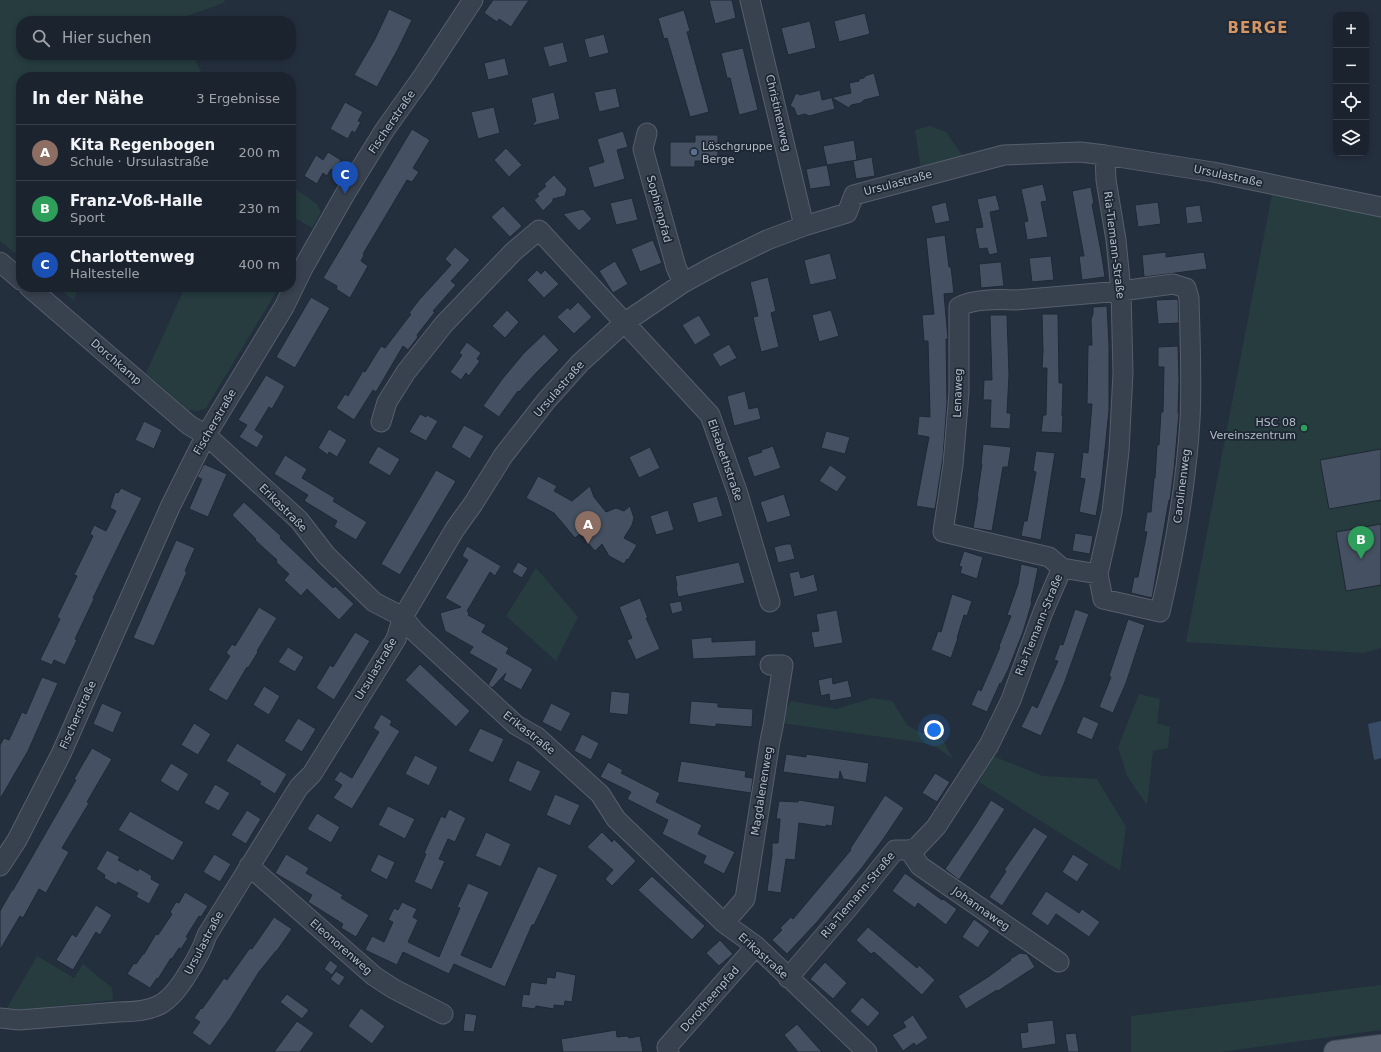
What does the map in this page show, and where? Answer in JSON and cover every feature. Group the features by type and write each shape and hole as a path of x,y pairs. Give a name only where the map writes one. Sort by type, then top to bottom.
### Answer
{"main road":[{"path":"1335,1052 1381,1046"}],"street":[{"name":"Fischerstraße","path":"296,282 376,143 423,76 472,0"},
{"name":"Christinenweg","path":"750,0 804,226"},
{"name":"Sophienpfad","path":"647,132 643,149 676,267 683,283"},
{"name":"Ursulastraße","path":"0,1018 19,1020 134,1012 148,1010 160,1005 170,998 179,988 202,952 207,935 249,866 299,787 312,774 396,639 403,617 455,529 473,504 503,456 546,401 580,363 624,323 683,283 756,245 804,226 847,213 854,195 1004,155 1065,152 1105,155 1213,172 1381,207"},
{"name":"Ria-Tiemann-Straße","path":"1098,574 1112,512 1119,451 1122,373 1121,290 1116,240 1106,180 1105,155"},
{"name":"Elisabethstraße","path":"381,422 387,402 406,372 444,324 513,252 539,230 710,415 738,494 770,602"},
{"path":"0,262 16,276"},
{"name":"Lenaweg","path":"1098,574 1062,568 1049,557 942,532 954,465 958,399 959,307 965,303 1004,299 1015,300 1173,284"},
{"name":"Carolinenweg","path":"1098,574 1103,599 1160,612 1175,546 1181,504 1190,414 1191,364 1189,298 1186,288 1173,284"},
{"name":"Dorchkamp","path":"35,292 189,425 206,435"},
{"name":"Fischerstraße","path":"0,866 17,840 61,754 171,505 206,435 291,292"},
{"name":"Erikastraße","path":"206,435 299,520 326,555 374,602 403,617 415,632 516,725 537,737 600,794 616,820 724,923 756,946 867,1052"},
{"name":"Ria-Tiemann-Straße","path":"788,978 849,907 895,850 909,850 917,847 936,827 970,776 1011,700 1043,612 1062,568"},
{"name":"Magdalenenweg","path":"724,923 744,900 783,665 770,666"},
{"name":"Johannaweg","path":"909,850 920,866 1059,962"},
{"name":"Eleonorenweg","path":"249,866 374,976 394,989 443,1014"},
{"name":"Dorotheenpfad","path":"669,1052 667,1047 756,946"}],"green space":[{"path":"0,0 226,0 221,4 186,16 16,16 16,60 195,60 201,72 16,72 16,254 0,241"},
{"path":"930,126 946,132 964,158 921,169 915,130"},
{"path":"296,189 317,204 321,212 312,228 296,218"},
{"name":"HSC 08 Vereinszentrum","path":"1272,194 1381,215 1381,648 1363,653 1186,642"},
{"path":"63,292 77,292 73,300"},
{"path":"183,292 276,292 206,408 198,411 188,410 146,373"},
{"path":"536,568 578,617 556,661 506,616"},
{"path":"1139,694 1160,699 1157,723 1170,727 1168,748 1153,751 1147,805 1127,776 1118,747"},
{"path":"873,698 892,701 908,726 922,733 933,734 943,740 953,759 938,748 925,743 781,723 782,715 791,701 836,709"},
{"path":"993,756 1043,776 1097,779 1126,827 1120,871 979,782"},
{"path":"37,956 74,978 83,964 112,988 113,1000 21,1010 7,1008"},
{"path":"1381,985 1381,1030 1221,1052 1131,1052 1131,1016"}],"water":[{"path":"1381,721 1381,758 1374,760 1368,724"}],"building":[{"path":"493,0 529,0 511,27 499,19 497,22 484,13"},
{"path":"709,0 732,0 736,18 715,24"},
{"path":"389,9 412,20 377,87 354,75 375,39"},
{"path":"684,10 690,31 687,32 709,112 690,117 667,38 664,39 658,18"},
{"path":"865,13 870,34 839,42 834,21"},
{"path":"810,21 816,48 788,55 781,28"},
{"path":"604,34 609,53 589,58 584,39"},
{"path":"563,42 568,62 549,67 543,47"},
{"path":"743,48 758,110 739,115 730,78 727,78 721,53"},
{"path":"505,58 509,75 488,80 484,63"},
{"path":"874,73 880,96 851,105 849,108 832,98 835,109 809,116 805,114 797,116 794,108 790,106 796,93 800,95 820,90 822,100 851,93 849,83 859,81 859,79"},
{"path":"616,88 620,107 599,112 594,92"},
{"path":"554,92 560,119 531,126 536,121 531,98"},
{"path":"345,102 363,112 358,121 361,122 355,133 352,131 348,139 330,129"},
{"path":"494,107 500,133 478,139 471,112"},
{"path":"412,129 430,140 413,168 419,172 412,182 407,180 363,254 364,255 361,261 368,266 350,298 336,289 337,286 323,278"},
{"path":"623,131 628,147 617,150 625,179 594,188 588,167 604,162 597,139"},
{"name":"Löschgruppe Berge","path":"695,135 718,135 718,161 695,161 695,167 670,167 670,142 695,142"},
{"path":"854,140 857,160 827,165 823,146"},
{"path":"506,148 522,165 509,177 494,160"},
{"path":"328,152 341,160 334,171 331,169 327,176 323,173 317,184 304,176 316,155 323,160"},
{"path":"872,157 875,176 856,179 853,161"},
{"path":"827,165 831,186 810,189 806,169"},
{"path":"554,175 567,189 565,196 553,199 553,201 543,211 534,200 539,196 537,194 546,186 544,184"},
{"path":"1043,184 1047,201 1041,202 1048,237 1027,240 1024,222 1028,221 1021,189"},
{"path":"1091,187 1094,204 1092,204 1105,277 1082,280 1079,256 1084,256 1072,191"},
{"path":"996,195 1000,210 990,212 998,253 989,255 987,248 979,249 975,228 983,227 977,199"},
{"path":"632,198 638,220 616,225 610,203"},
{"path":"946,202 950,221 935,224 931,206"},
{"path":"1158,202 1161,224 1138,227 1135,205"},
{"path":"1200,205 1203,222 1187,224 1185,207"},
{"path":"503,206 522,226 510,237 491,217"},
{"path":"583,209 592,219 579,231 563,214"},
{"path":"945,235 954,293 944,294 948,339 946,339 947,402 943,457 935,509 916,506 929,437 917,435 919,416 930,417 928,341 924,341 922,315 934,314 926,238"},
{"path":"653,240 662,263 640,272 631,249"},
{"path":"455,247 470,260 451,281 456,285 433,311 435,312 417,335 418,337 408,350 403,346 376,392 373,390 354,420 336,408 345,394 348,396 363,371 365,372 381,346 385,348 411,314 409,313 419,300 451,265 445,259"},
{"path":"1166,252 1166,257 1204,252 1207,269 1144,277 1142,255"},
{"path":"830,253 837,279 810,285 804,260"},
{"path":"1051,256 1054,280 1032,282 1029,258"},
{"path":"615,261 628,284 613,293 599,271"},
{"path":"1001,262 1004,286 981,288 979,264"},
{"path":"537,270 541,274 545,270 559,284 544,298 527,280"},
{"path":"768,277 776,311 771,313 779,347 761,352 753,317 758,316 750,282"},
{"path":"311,297 330,308 295,368 276,357"},
{"path":"1178,299 1179,323 1158,324 1156,300"},
{"path":"578,302 592,317 574,334 557,317 568,307 570,310"},
{"path":"1107,306 1109,345 1109,410 1101,488 1096,516 1079,512 1085,479 1080,478 1083,452 1088,453 1092,404 1087,404 1088,345 1092,345 1091,319 1093,307"},
{"path":"507,310 519,322 505,338 492,326"},
{"path":"831,310 839,336 819,342 812,315"},
{"path":"1042,314 1058,314 1059,383 1063,383 1062,433 1041,432 1043,415 1046,415 1047,368 1042,368"},
{"path":"699,315 711,335 695,345 682,325"},
{"path":"990,315 1007,315 1009,375 1007,413 1011,413 1010,429 990,428 991,400 983,400 984,380 992,380"},
{"path":"544,334 559,350 519,392 518,391 499,417 483,406 503,378 524,353"},
{"path":"467,342 481,353 477,359 480,361 469,376 466,373 461,380 450,372 462,355 459,353"},
{"path":"729,344 737,358 720,367 712,354"},
{"path":"1178,346 1179,413 1174,470 1152,598 1131,593 1134,577 1138,577 1147,532 1144,531 1147,512 1151,512 1157,445 1159,445 1161,412 1163,412 1164,367 1158,367 1158,347"},
{"path":"266,375 285,386 272,409 269,407 255,430 264,436 257,448 239,437 247,425 238,420"},
{"path":"745,391 749,409 758,407 761,419 734,426 727,396"},
{"path":"420,414 426,417 427,415 438,421 426,441 409,432"},
{"path":"144,421 162,430 154,449 135,440"},
{"path":"464,425 484,436 470,459 451,447"},
{"path":"329,429 347,440 337,457 329,452 328,455 318,448"},
{"path":"826,431 850,437 845,454 821,448"},
{"path":"983,444 1011,447 1008,467 1003,467 992,531 973,528 982,464"},
{"path":"378,446 400,459 390,476 368,463"},
{"path":"773,446 781,468 754,477 747,457 762,452 761,450"},
{"path":"650,447 660,468 639,478 629,457"},
{"path":"1381,449 1381,500 1329,509 1320,460"},
{"path":"1036,451 1055,453 1041,540 1021,536 1024,521 1027,521 1036,472 1033,471"},
{"path":"285,455 307,469 302,478 335,498 333,501 367,522 356,540 334,527 337,521 304,501 308,495 274,474"},
{"path":"204,464 227,474 208,517 189,509 202,479 197,477"},
{"path":"830,465 847,477 837,492 819,481"},
{"path":"436,470 456,481 400,575 381,564"},
{"path":"538,476 557,486 554,491 572,501 590,486 594,497 606,512 616,508 624,511 630,506 634,518 632,525 624,538 637,545 628,560 627,559 624,564 609,556 602,544 595,551 580,534 575,538 554,513 526,498"},
{"path":"121,488 142,498 93,598 94,599 75,639 77,640 65,665 54,660 52,665 40,660 60,619 57,617 77,576 74,575 93,536 90,534 94,525 106,531 116,511 110,508 115,492 118,493"},
{"path":"784,494 791,516 767,523 760,502"},
{"path":"717,496 723,516 698,523 692,503"},
{"path":"244,502 281,536 280,538 333,588 335,586 354,604 339,620 307,589 301,596 284,580 289,574 232,515"},
{"path":"668,510 674,530 656,535 650,516"},
{"path":"1381,524 1381,585 1346,591 1336,532"},
{"path":"1075,533 1093,536 1090,554 1072,551"},
{"path":"176,540 195,548 185,571 187,572 154,646 133,638"},
{"path":"791,544 795,559 778,563 774,547"},
{"path":"467,546 501,566 495,576 490,572 467,611 469,613 468,615 486,625 482,632 509,648 506,653 533,669 521,690 503,680 506,673 492,688 488,685 497,669 469,653 473,647 445,631 440,613 461,607 445,598 468,560 462,556"},
{"path":"964,551 983,557 977,579 960,573 962,567 959,566"},
{"path":"518,562 528,568 522,578 512,572"},
{"path":"739,562 745,583 678,597 675,576"},
{"path":"1021,564 1038,568 1032,602 1023,632 1008,670 1001,684 1000,683 987,712 971,705 978,689 981,691 1000,647 999,646 1011,616 1007,615 1018,584"},
{"path":"799,571 801,578 814,574 818,591 794,597 789,573"},
{"path":"952,594 972,601 967,616 964,615 951,658 931,650 938,631 941,632"},
{"path":"640,598 648,618 646,618 660,649 636,660 627,640 632,638 619,607"},
{"path":"681,601 683,611 672,614 669,603"},
{"path":"259,607 277,618 257,651 258,652 248,668 247,667 227,701 208,690 230,656 226,653 232,644 235,646"},
{"path":"1075,609 1089,614 1064,684 1041,736 1021,727 1032,705 1037,708 1058,661 1054,660 1060,644 1063,645"},
{"path":"837,610 843,643 814,648 811,632 819,631 816,614"},
{"path":"1128,619 1145,625 1126,683 1113,713 1099,707 1111,677 1109,676"},
{"path":"355,632 370,641 334,700 316,688 330,665 333,667"},
{"path":"712,637 712,642 756,640 756,656 693,659 691,639"},
{"path":"288,647 304,657 295,672 278,662"},
{"path":"420,664 470,711 456,727 405,680"},
{"path":"42,677 58,683 28,751 0,799 0,745 4,738 9,740 22,712 26,714"},
{"path":"832,677 833,684 848,680 852,697 830,701 829,694 821,696 818,680"},
{"path":"264,686 280,696 269,715 253,705"},
{"path":"611,691 630,693 628,715 609,713"},
{"path":"691,701 718,703 718,707 753,709 752,727 716,724 716,727 689,724"},
{"path":"102,703 122,712 113,733 93,724"},
{"path":"551,703 571,713 561,732 542,722"},
{"path":"381,714 392,721 390,725 400,731 352,809 333,798 342,785 334,780 340,771 352,778 379,732 373,728"},
{"path":"1083,716 1099,723 1092,740 1076,733"},
{"path":"298,718 316,729 302,752 284,741"},
{"path":"194,723 211,734 198,755 181,745"},
{"path":"480,728 504,739 493,763 468,751"},
{"path":"582,734 599,743 591,760 574,751"},
{"path":"237,743 287,774 275,794 259,784 261,782 226,761"},
{"path":"92,748 112,759 87,802 89,803 62,848 69,852 46,893 39,889 23,918 20,916 0,950 0,911 76,780 74,779"},
{"path":"786,754 806,757 806,754 869,763 866,783 843,779 840,771 839,779 783,772"},
{"path":"415,755 438,767 429,786 405,774"},
{"path":"517,760 541,771 531,792 508,781"},
{"path":"681,761 746,771 745,777 753,778 751,793 677,782"},
{"path":"608,762 623,770 621,773 660,793 656,802 702,825 698,834 735,852 724,874 703,863 706,856 662,834 668,820 627,799 631,792 600,777"},
{"path":"171,763 189,774 178,792 160,781"},
{"path":"935,773 950,782 937,802 922,793"},
{"path":"215,784 230,793 219,811 204,803"},
{"path":"555,794 580,805 570,826 546,815"},
{"path":"885,795 904,808 861,869 817,922 787,954 772,940 782,930 780,928 791,917 793,919 851,850 850,849"},
{"path":"799,800 835,806 832,826 826,825 826,827 799,823 795,860 786,859 781,893 767,891 772,843 778,843 780,819 776,819 779,801 798,802"},
{"path":"991,800 1005,809 959,880 945,869"},
{"path":"388,806 415,819 405,839 378,825"},
{"path":"449,809 466,818 455,842 448,839 439,859 445,861 432,890 414,882 426,854 424,853 441,816 445,818"},
{"path":"247,810 261,819 246,844 231,835"},
{"path":"130,811 184,842 173,861 118,830"},
{"path":"317,813 340,827 331,843 307,829"},
{"path":"1034,827 1048,836 1002,906 989,897 1005,873 1006,871 1004,870"},
{"path":"486,832 511,844 501,867 475,856"},
{"path":"602,832 612,842 614,839 636,861 612,886 605,879 613,870 587,847"},
{"path":"107,850 120,857 118,860 138,871 139,868 152,876 151,879 160,884 149,904 136,897 138,893 118,882 116,885 104,878 105,875 96,869"},
{"path":"214,854 231,864 220,882 203,872"},
{"path":"286,854 309,868 306,873 343,895 341,898 369,915 356,937 341,928 343,924 308,902 312,895 275,873"},
{"path":"378,854 395,862 387,880 370,871"},
{"path":"1073,854 1089,864 1077,882 1062,872"},
{"path":"538,866 558,875 534,925 532,925 505,987 454,964 449,974 403,952 397,965 365,950 372,936 384,942 393,922 388,920 394,908 398,910 402,902 417,909 413,917 418,920 408,942 439,957 460,908 457,907 468,883 489,892 461,955 491,968"},
{"path":"905,873 957,909 946,925 918,903 915,908 892,891"},
{"path":"652,876 705,926 692,940 638,890"},
{"path":"1046,891 1079,913 1082,909 1100,922 1089,937 1056,914 1048,926 1031,914"},
{"path":"185,892 208,906 201,917 199,916 186,937 188,938 181,949 179,948 172,959 171,958 158,979 157,978 150,988 127,974 134,963 136,964 144,954 156,934 158,935 172,914 170,912 176,902 179,903"},
{"path":"96,905 112,915 100,935 96,932 73,970 56,960 72,934 76,937"},
{"path":"274,917 292,929 276,952 259,972 231,1017 210,1046 192,1033 200,1022 194,1018 224,978 227,980 250,948 252,949"},
{"path":"974,919 990,931 978,948 962,937"},
{"path":"868,927 917,968 919,965 935,980 922,995 874,952 871,954 856,940"},
{"path":"720,940 733,954 719,966 706,953"},
{"path":"1020,953 1027,954 1035,967 998,991 997,990 966,1009 958,996 988,977"},
{"path":"330,960 338,966 332,975 324,969"},
{"path":"825,962 847,983 833,999 810,979"},
{"path":"336,971 345,977 339,986 330,979"},
{"path":"556,971 576,975 572,1002 565,1001 564,1006 554,1005 554,1009 536,1006 535,1009 521,1007 523,994 529,995 531,982 546,984 547,977 555,978"},
{"path":"287,994 309,1010 302,1019 280,1002"},
{"path":"862,997 880,1013 868,1027 850,1011"},
{"path":"361,1008 385,1026 372,1044 348,1026"},
{"path":"465,1013 477,1015 474,1032 463,1031"},
{"path":"913,1015 928,1038 916,1046 914,1043 903,1051 892,1035 906,1027 903,1022"},
{"path":"1053,1020 1056,1044 1022,1049 1020,1033 1028,1032 1027,1023"},
{"path":"297,1021 314,1033 300,1052 274,1052"},
{"path":"797,1024 822,1052 798,1052 784,1035"},
{"path":"616,1030 617,1037 628,1036 629,1038 640,1036 643,1052 563,1052 561,1039"},
{"path":"1076,1033 1079,1052 1068,1052 1065,1034"}],"place":[{"name":"Löschgruppe Berge","path":"694,152"},
{"name":"Charlottenweg","path":"345,194"},
{"name":"HSC 08 Vereinszentrum","path":"1304,428"},
{"name":"Kita Regenbogen","path":"588,544"},
{"name":"Franz-Voß-Halle","path":"1361,559"}],"district":[{"name":"BERGE","path":"1258,28"}]}
